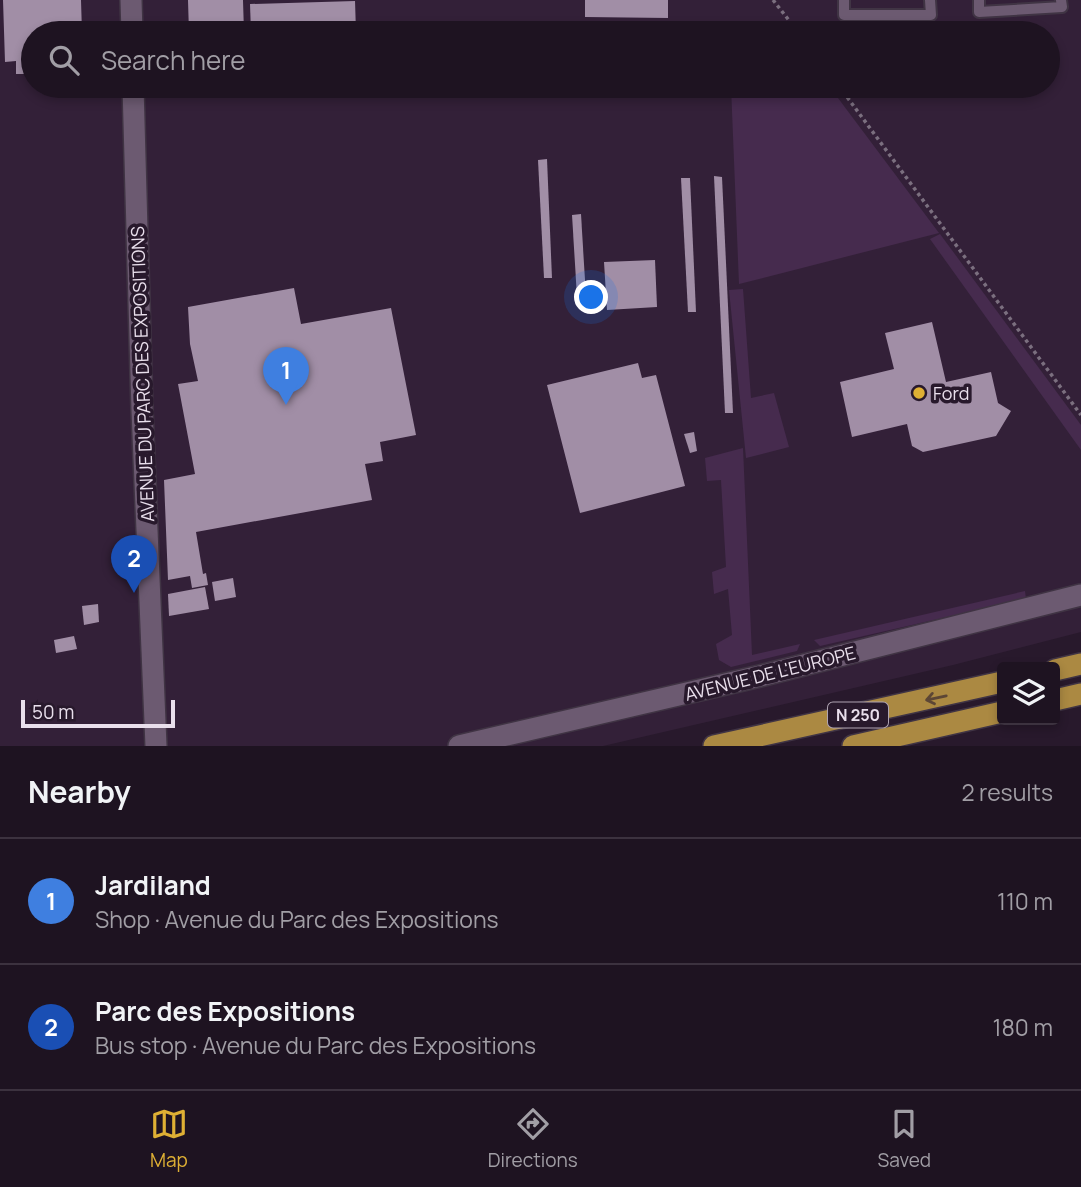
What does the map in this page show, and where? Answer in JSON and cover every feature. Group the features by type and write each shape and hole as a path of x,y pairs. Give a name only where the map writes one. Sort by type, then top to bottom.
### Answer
{"highway":[{"path":"1060,669 1081,663"},
{"name":"N 250","path":"715,746 997,683"},
{"path":"1060,699 1081,694"},
{"name":"N 250","path":"853,746 997,713"}],"street":[{"path":"131,0 132,21"},
{"name":"AVENUE DU PARC DES EXPOSITIONS","path":"133,98 142,410 156,746"},
{"name":"AVENUE DE L'EUROPE","path":"459,746 760,676 1081,595"}],"lane":[{"path":"844,0 844,15 931,15 930,0"},
{"path":"979,6 1061,3"}],"path":[{"path":"773,0 790,21"},
{"path":"848,98 1081,415"}],"shaded area":[{"path":"0,0 1081,0 1081,632 953,665 603,746 0,746"},
{"path":"731,98 838,98 939,233 739,284"},
{"path":"940,234 1081,425 1081,450 930,239"},
{"path":"743,289 751,398 774,393 789,447 746,458 729,290"},
{"path":"743,448 752,655 800,644 797,651 731,667 719,660 716,644 732,635 728,589 714,594 712,572 726,567 721,480 707,481 705,458"},
{"path":"1025,591 1026,599 820,646 814,640"}],"building":[{"path":"3,0 81,0 82,21 21,21 21,74 16,74 16,61 5,62"},
{"path":"188,0 243,0 244,21 189,21"},
{"path":"585,0 668,0 668,18 585,17"},
{"path":"355,1 356,21 251,21 250,4"},
{"path":"547,159 552,278 544,278 538,160"},
{"path":"714,176 722,177 733,413 725,413"},
{"path":"681,178 690,178 696,312 688,312"},
{"path":"581,214 586,297 577,297 572,215"},
{"path":"655,260 657,307 607,310 604,262"},
{"path":"294,288 301,324 391,308 416,435 380,442 383,461 365,464 372,500 196,532 203,574 206,573 208,585 192,588 190,576 168,580 164,480 195,474 178,384 198,381 190,344 188,307"},
{"name":"Ford","path":"932,322 946,382 991,372 998,403 1011,411 996,436 923,452 912,446 907,424 852,437 840,382 894,369 885,333"},
{"path":"638,363 642,378 656,375 685,486 580,513 547,385"},
{"path":"694,432 697,451 690,453 684,434"},
{"path":"233,578 236,597 215,601 212,582"},
{"path":"205,587 209,609 169,616 168,594"},
{"path":"98,604 99,622 84,625 82,606"},
{"path":"74,636 77,649 56,653 54,640"}],"place":[{"name":"Ford","path":"919,393"},
{"name":"Jardiland","path":"286,405"},
{"name":"Parc des Expositions","path":"134,593"}]}
